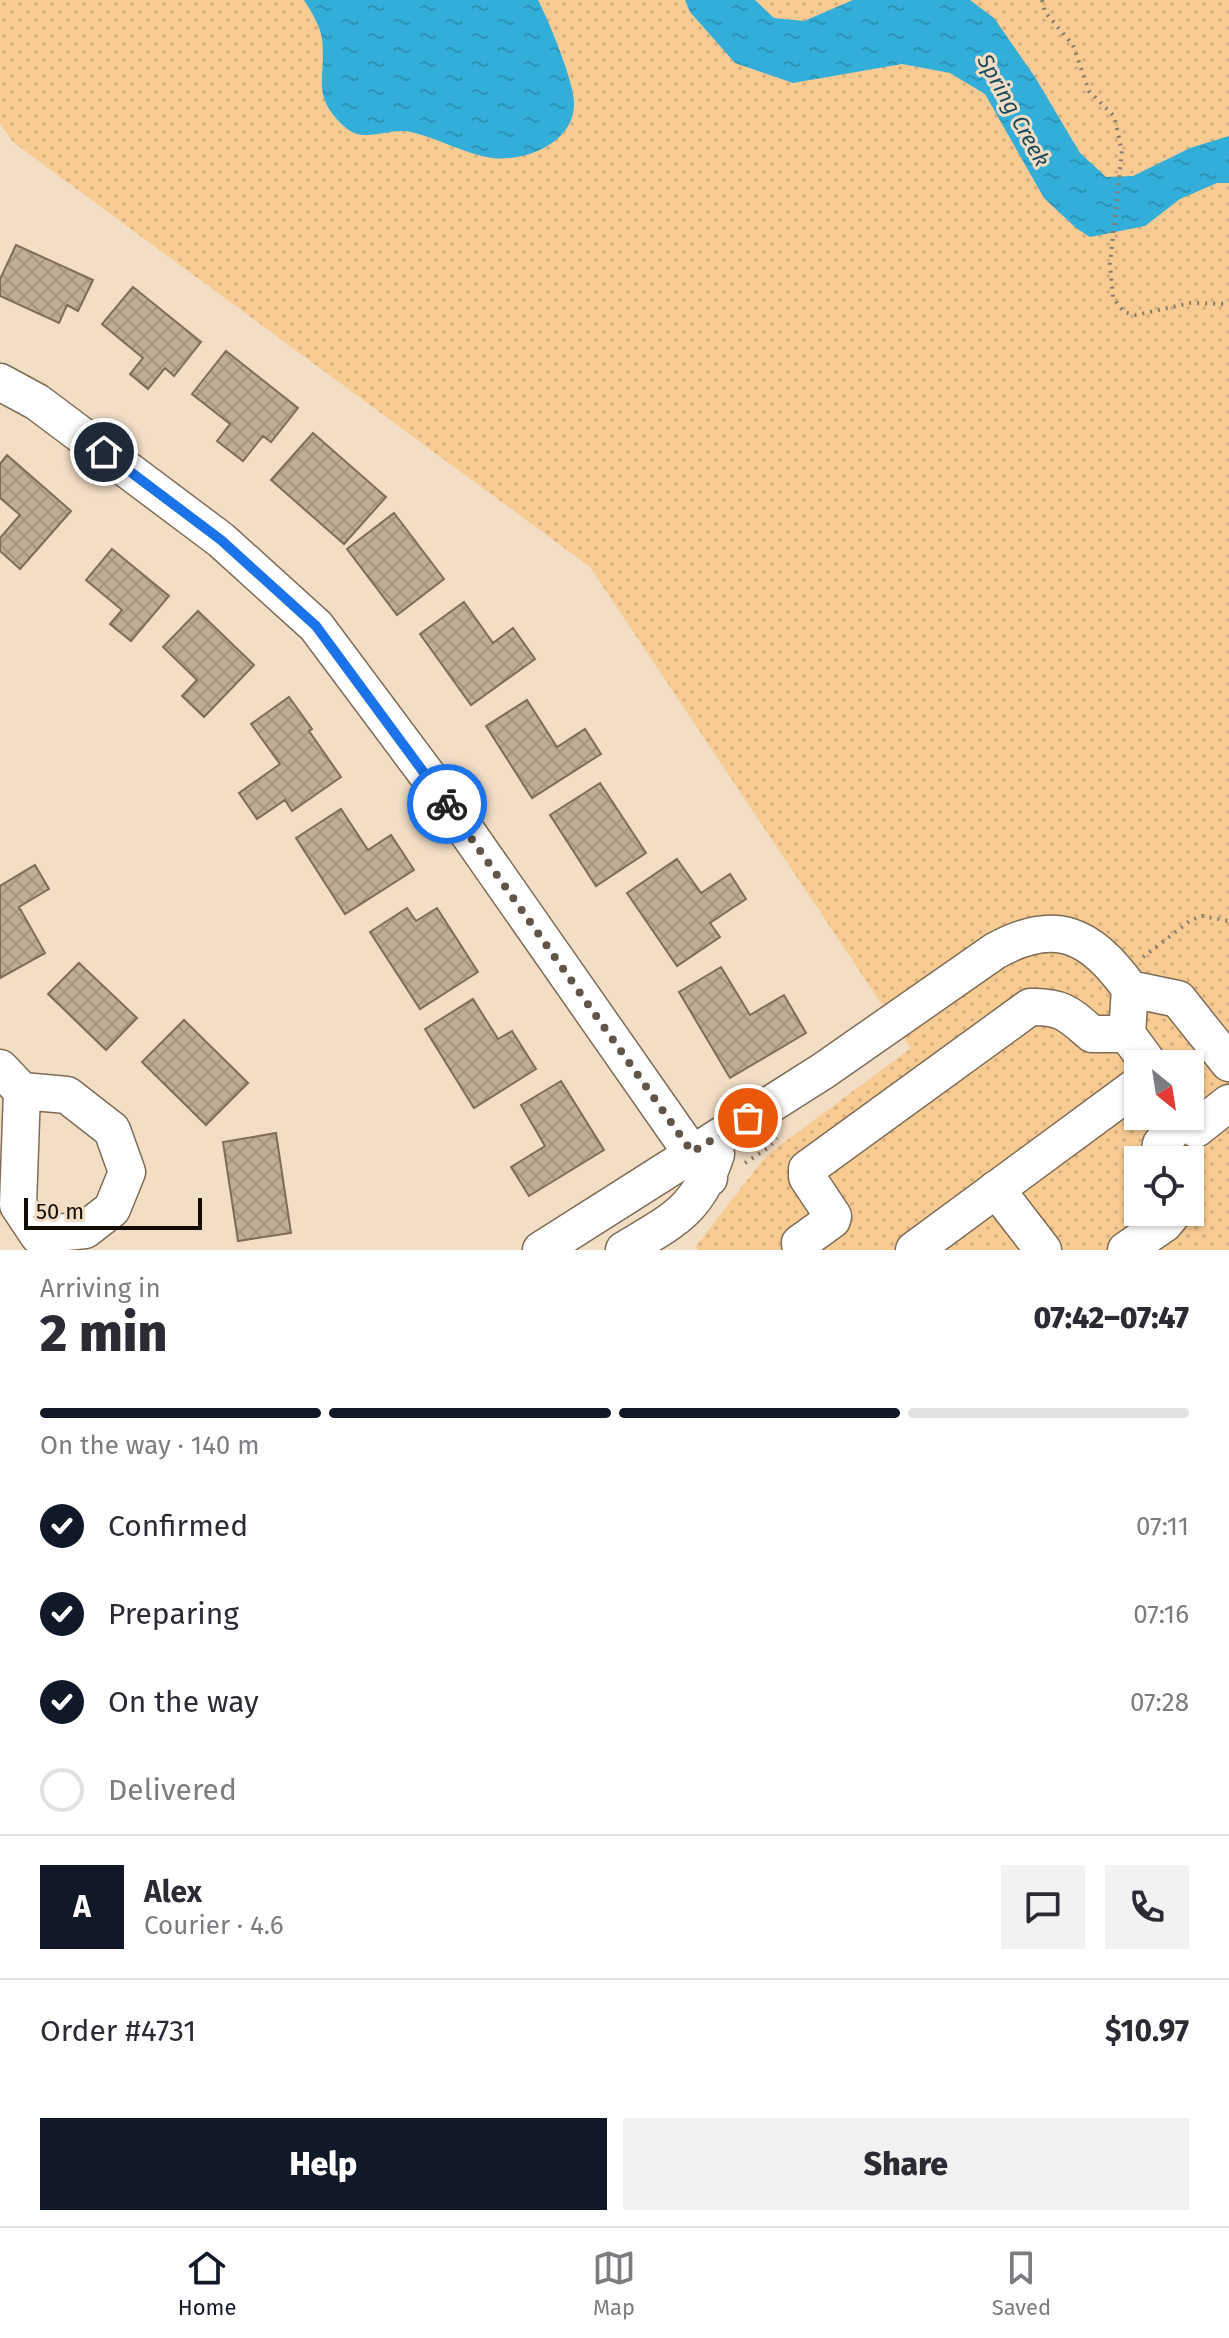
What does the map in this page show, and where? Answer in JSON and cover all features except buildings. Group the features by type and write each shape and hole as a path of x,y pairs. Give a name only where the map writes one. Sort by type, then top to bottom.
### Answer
{"street":[{"path":"0,382 37,402 209,531 267,579 316,626 428,776 700,1165"},
{"path":"624,1250 670,1223 690,1207 700,1165 723,1134 823,1071 1017,938 1060,934 1087,943 1102,955 1130,989 1178,999 1229,1063"},
{"path":"1130,989 1127,1034 1139,1050"},
{"path":"801,1250 800,1243 833,1216 807,1177 807,1169 1030,1007 1064,1010 1092,1034 1127,1034"},
{"path":"914,1250 1124,1095"},
{"path":"1204,1123 1229,1103"},
{"path":"1161,1146 1174,1130"},
{"path":"550,1247 700,1165"},
{"path":"996,1189 1043,1250"},
{"path":"1126,1250 1161,1226"}],"path":[{"path":"1042,0 1045,12 1073,45 1089,91 1114,116 1122,151 1110,264 1113,298 1124,312 1136,315 1190,303 1229,304"}],"shaded area":[{"path":"0,0 1229,0 1229,1250 698,1250 696,1246 767,1155 911,1048 590,567 13,142 0,123"}],"water":[{"path":"304,0 538,0 570,82 574,104 572,118 557,139 545,147 519,157 505,158 482,156 411,132 353,133 335,117 323,96 321,34"},
{"name":"Spring Creek","path":"685,0 755,0 774,18 804,21 853,0 970,0 994,18 1035,77 1080,153 1106,177 1133,176 1190,148 1229,136 1229,183 1217,183 1180,199 1145,226 1090,237 1044,198 985,94 950,73 902,64 793,83 735,63 690,12"}],"way so far":[{"path":"447,804 692,1152 748,1118"}],"route":[{"path":"104,452 221,540 316,626 447,804"}]}
